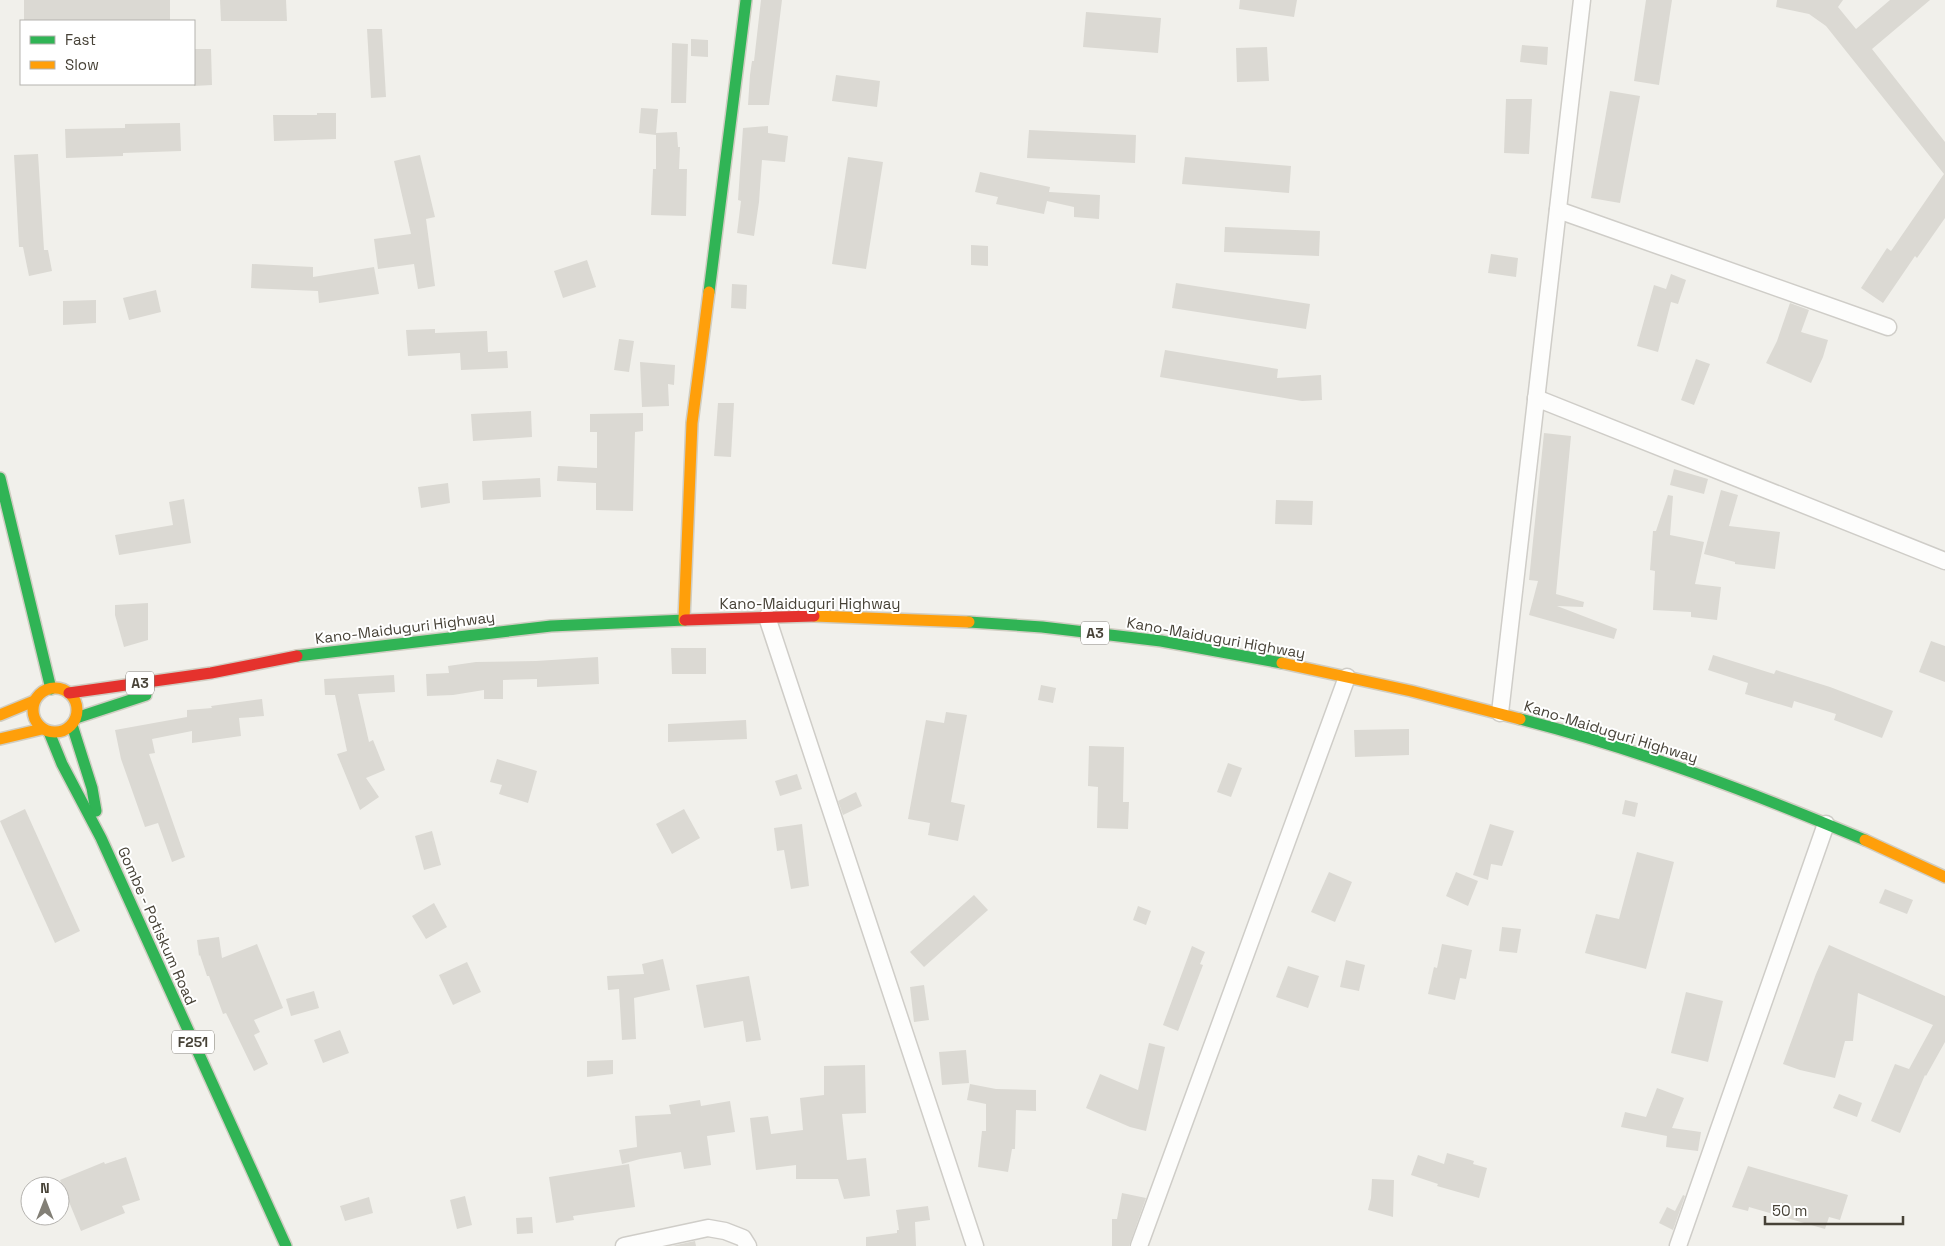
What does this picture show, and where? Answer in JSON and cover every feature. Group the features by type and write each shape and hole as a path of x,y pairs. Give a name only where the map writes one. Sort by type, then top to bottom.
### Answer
{"main road":[{"path":"684,620 692,424 746,0"},
{"path":"0,478 50,689 43,692 34,702 32,709 37,724 46,731"},
{"name":"Kano-Maiduguri Highway","path":"68,693 211,673 295,656 551,626 816,616 929,619 1042,627 1161,641 1347,677 1541,724 1662,762 1771,801 1900,855 1945,877"},
{"name":"Kano-Maiduguri Highway","path":"74,722 211,673"},
{"name":"A3","path":"50,689 58,688 68,693"},
{"path":"68,693 76,703 74,722"},
{"path":"0,715 34,702"},
{"name":"A3","path":"0,739 46,731 65,730 74,722"},
{"name":"Gombe - Potiskum Road","path":"74,722 92,788 101,838"},
{"name":"Gombe - Potiskum Road","path":"46,731 101,838 284,1246"}],"street":[{"path":"1500,713 1582,0"},
{"path":"1558,210 1888,327"},
{"path":"1536,398 1945,561"},
{"path":"766,617 975,1246"},
{"path":"1139,1246 1347,677"},
{"path":"1678,1246 1826,824"},
{"path":"624,1246 708,1228 725,1230 742,1238 748,1246"}],"building":[{"path":"24,0 170,0 170,20 24,20"},
{"path":"220,0 286,0 287,21 221,21"},
{"path":"761,0 782,0 769,105 748,105 750,75 752,61 754,61"},
{"path":"1240,0 1297,0 1294,17 1239,9"},
{"path":"1646,0 1672,0 1659,85 1634,81"},
{"path":"1777,0 1843,0 1838,7 1856,29 1890,0 1930,0 1872,49 1945,142 1945,218 1917,258 1915,256 1883,303 1861,288 1887,248 1891,251 1944,174 1826,26 1809,14 1776,7"},
{"path":"1086,12 1161,18 1158,53 1083,47"},
{"path":"367,29 382,29 386,97 371,98"},
{"path":"691,39 708,40 708,57 691,56"},
{"path":"672,43 688,44 686,103 671,103"},
{"path":"1522,45 1548,47 1547,65 1520,62"},
{"path":"1267,47 1269,81 1237,82 1236,48"},
{"path":"195,49 211,49 212,85 194,86"},
{"path":"836,75 880,81 877,107 832,101"},
{"path":"1610,91 1640,96 1620,203 1591,198"},
{"path":"1506,99 1532,99 1529,154 1504,153"},
{"path":"641,108 658,109 656,133 677,132 678,147 680,147 679,169 687,169 686,216 651,215 653,169 656,169 656,135 639,133"},
{"path":"317,113 336,113 336,139 274,141 273,115 317,115"},
{"path":"180,123 181,151 123,153 123,156 66,158 65,129 125,128 125,124"},
{"path":"768,126 768,133 788,136 785,162 762,160 754,236 737,233 741,201 738,200 743,128"},
{"path":"1029,130 1136,135 1135,163 1027,158"},
{"path":"38,154 44,250 48,250 52,271 29,276 23,247 19,247 14,155"},
{"path":"420,155 435,217 426,219 435,286 418,289 414,264 378,269 374,239 411,234 394,161"},
{"path":"848,157 883,162 866,269 832,264"},
{"path":"1185,157 1291,166 1289,193 1182,184"},
{"path":"980,172 1050,187 1049,192 1100,195 1099,219 1074,217 1074,207 1047,201 1044,214 996,204 998,197 975,192"},
{"path":"1225,227 1320,231 1319,256 1224,252"},
{"path":"971,245 988,246 988,266 971,265"},
{"path":"1491,254 1518,258 1516,277 1488,273"},
{"path":"587,260 596,287 563,298 554,271"},
{"path":"252,264 313,267 313,277 374,267 379,294 319,303 318,291 251,288"},
{"path":"1671,274 1686,280 1678,304 1671,302 1658,352 1637,346 1654,285 1666,289"},
{"path":"1176,283 1310,304 1306,329 1172,308"},
{"path":"732,284 747,285 746,309 731,308"},
{"path":"156,290 161,312 129,320 123,298"},
{"path":"96,300 96,323 63,325 63,301"},
{"path":"1790,303 1809,310 1801,332 1828,340 1823,357 1811,383 1766,363 1777,341"},
{"path":"435,329 435,333 487,331 488,352 507,351 508,368 461,370 460,353 408,356 406,330"},
{"path":"619,339 634,341 629,372 614,370"},
{"path":"1165,350 1278,369 1277,378 1321,375 1322,400 1302,401 1160,377"},
{"path":"1696,359 1710,364 1694,405 1681,400"},
{"path":"640,362 675,365 674,385 668,384 669,406 642,407"},
{"path":"718,403 734,403 731,457 714,456"},
{"path":"531,411 532,437 473,441 471,414"},
{"path":"643,413 643,431 635,432 633,511 596,510 596,483 557,481 558,466 597,468 597,432 590,432 590,414"},
{"path":"1544,433 1571,436 1556,594 1584,602 1583,607 1557,606 1617,629 1614,639 1529,615 1538,581 1529,580"},
{"path":"1674,469 1708,479 1704,494 1670,485"},
{"path":"540,478 541,497 483,500 482,481"},
{"path":"448,483 450,503 421,508 418,487"},
{"path":"1721,490 1738,495 1729,526 1780,532 1775,569 1735,564 1735,562 1704,554"},
{"path":"1668,495 1673,496 1670,535 1704,542 1695,584 1721,587 1717,620 1691,617 1691,612 1653,610 1655,571 1650,570 1653,531 1656,531"},
{"path":"184,499 191,543 119,555 115,535 173,525 169,502"},
{"path":"1276,500 1313,501 1312,525 1275,524"},
{"path":"148,603 148,640 124,647 115,615 115,605"},
{"path":"1931,641 1945,646 1945,682 1919,672"},
{"path":"671,648 706,648 706,674 672,674"},
{"path":"1713,655 1774,674 1776,670 1830,687 1893,711 1882,738 1834,720 1836,714 1794,701 1792,708 1745,694 1748,683 1708,670"},
{"path":"598,657 599,684 537,687 537,679 503,680 503,699 484,699 484,690 453,695 427,696 426,674 449,673 448,666 476,662"},
{"path":"394,675 395,692 358,694 369,742 373,740 385,770 366,778 379,797 360,810 337,754 347,751 335,695 325,695 324,679"},
{"path":"1041,685 1056,688 1053,703 1038,700"},
{"path":"262,699 264,716 239,718 241,736 192,743 192,731 152,739 155,753 149,754 185,857 172,862 158,823 145,827 121,759 115,730 187,717 187,710 212,708 211,706"},
{"path":"946,712 967,715 951,802 965,805 958,841 928,835 930,823 908,819 926,720 944,723"},
{"path":"746,720 747,739 668,742 668,724"},
{"path":"1409,729 1409,755 1355,757 1354,730"},
{"path":"1089,746 1124,747 1123,802 1129,802 1128,829 1097,828 1098,787 1088,786"},
{"path":"497,759 537,771 528,803 499,794 502,785 490,782"},
{"path":"1228,763 1242,768 1231,797 1217,792"},
{"path":"797,774 802,789 780,796 775,781"},
{"path":"856,792 862,806 843,815 838,801"},
{"path":"1625,800 1638,803 1635,817 1622,814"},
{"path":"25,809 80,931 55,943 0,821"},
{"path":"684,809 700,838 672,854 656,824"},
{"path":"802,824 809,886 791,889 784,850 777,851 774,828"},
{"path":"1490,824 1514,831 1502,866 1491,864 1488,880 1473,875"},
{"path":"432,831 441,865 424,870 415,836"},
{"path":"1637,852 1674,862 1646,969 1585,953 1596,914 1619,919"},
{"path":"1329,872 1352,882 1335,922 1311,912"},
{"path":"1456,872 1478,881 1468,906 1446,896"},
{"path":"1885,889 1913,900 1907,914 1879,903"},
{"path":"974,895 988,910 924,967 910,952"},
{"path":"434,903 447,927 426,939 412,916"},
{"path":"1138,906 1151,911 1146,925 1133,920"},
{"path":"1502,927 1521,929 1517,953 1499,951"},
{"path":"219,937 222,958 257,944 283,1008 254,1020 260,1032 254,1035 268,1064 254,1071 226,1013 223,1014 209,976 207,976 199,956 197,940"},
{"path":"1442,944 1472,950 1466,979 1460,978 1455,1000 1428,994 1434,967 1437,968"},
{"path":"1829,945 1945,996 1945,1042 1925,1075 1900,1133 1871,1121 1895,1064 1909,1069 1933,1025 1858,993 1853,1041 1845,1041 1835,1078 1783,1064 1816,974"},
{"path":"1192,946 1205,952 1200,964 1203,965 1178,1031 1163,1025"},
{"path":"663,959 670,990 634,998 636,1039 622,1040 619,989 608,990 607,976 644,974 642,964"},
{"path":"1346,960 1365,965 1359,991 1340,987"},
{"path":"467,962 481,992 453,1005 439,975"},
{"path":"1288,966 1319,976 1308,1008 1276,997"},
{"path":"749,976 761,1040 746,1042 743,1021 704,1028 696,985"},
{"path":"924,985 929,1020 914,1022 910,987"},
{"path":"314,991 319,1008 291,1016 286,999"},
{"path":"1686,992 1723,1001 1708,1062 1671,1053"},
{"path":"340,1030 349,1053 323,1063 314,1040"},
{"path":"1149,1043 1165,1047 1146,1131 1130,1127 1086,1108 1100,1074 1138,1090"},
{"path":"966,1050 969,1083 942,1085 939,1052"},
{"path":"613,1060 613,1074 587,1077 587,1061"},
{"path":"865,1065 866,1113 842,1114 847,1160 866,1158 870,1196 844,1199 838,1179 796,1179 796,1165 756,1170 750,1118 768,1116 771,1134 803,1130 800,1098 824,1095 824,1066"},
{"path":"970,1084 996,1089 1036,1090 1036,1111 1016,1110 1015,1149 1012,1149 1008,1172 978,1167 982,1131 986,1131 986,1104 967,1100"},
{"path":"1657,1088 1684,1098 1672,1128 1701,1132 1698,1151 1666,1147 1667,1136 1621,1127 1625,1112 1646,1117"},
{"path":"1839,1094 1862,1103 1857,1117 1833,1108"},
{"path":"700,1100 701,1106 730,1101 735,1132 707,1136 711,1165 684,1169 681,1152 622,1164 619,1150 637,1147 635,1116 671,1114 669,1105"},
{"path":"1447,1153 1474,1161 1473,1164 1487,1168 1479,1198 1437,1186 1438,1184 1411,1175 1418,1155 1444,1164"},
{"path":"126,1157 140,1200 122,1206 125,1213 81,1231 70,1204 70,1176 104,1162 105,1164"},
{"path":"629,1164 635,1207 573,1216 574,1220 556,1223 549,1177"},
{"path":"1748,1166 1848,1195 1840,1220 1829,1217 1825,1229 1749,1207 1748,1211 1732,1207"},
{"path":"1372,1179 1394,1180 1393,1217 1368,1210"},
{"path":"1122,1193 1146,1198 1129,1246 1112,1246 1112,1219 1117,1219"},
{"path":"1683,1195 1685,1196 1673,1230 1659,1223 1667,1207 1675,1211"},
{"path":"465,1196 472,1225 457,1229 450,1200"},
{"path":"369,1197 373,1213 345,1221 340,1206"},
{"path":"928,1206 930,1220 915,1222 916,1246 866,1246 866,1237 897,1233 897,1230 899,1230 896,1210"},
{"path":"532,1217 533,1233 517,1234 516,1218"},
{"path":"695,1241 696,1246 672,1246"}],"traffic: fast":[{"path":"709,292 746,0"},
{"path":"0,478 51,689"},
{"path":"297,656 551,626 685,620"},
{"path":"969,622 1042,627 1161,641 1282,663"},
{"path":"76,718 146,695"},
{"path":"1520,719 1608,744 1695,773 1865,840"},
{"path":"72,725 92,788 96,811"},
{"path":"49,732 62,764 101,838 286,1246"}],"traffic: slow":[{"path":"684,620 692,423 709,292"},
{"path":"814,616 969,622"},
{"path":"1282,663 1411,691 1520,719"},
{"path":"51,688 59,688 71,694 77,710 71,726 59,732 51,732 39,726 33,714 33,706 39,694 51,688"},
{"path":"0,715 34,701"},
{"path":"0,739 42,729"},
{"path":"1865,840 1945,877"}],"traffic: jam":[{"path":"685,620 814,616"},
{"path":"69,693 211,673 297,656"}]}
